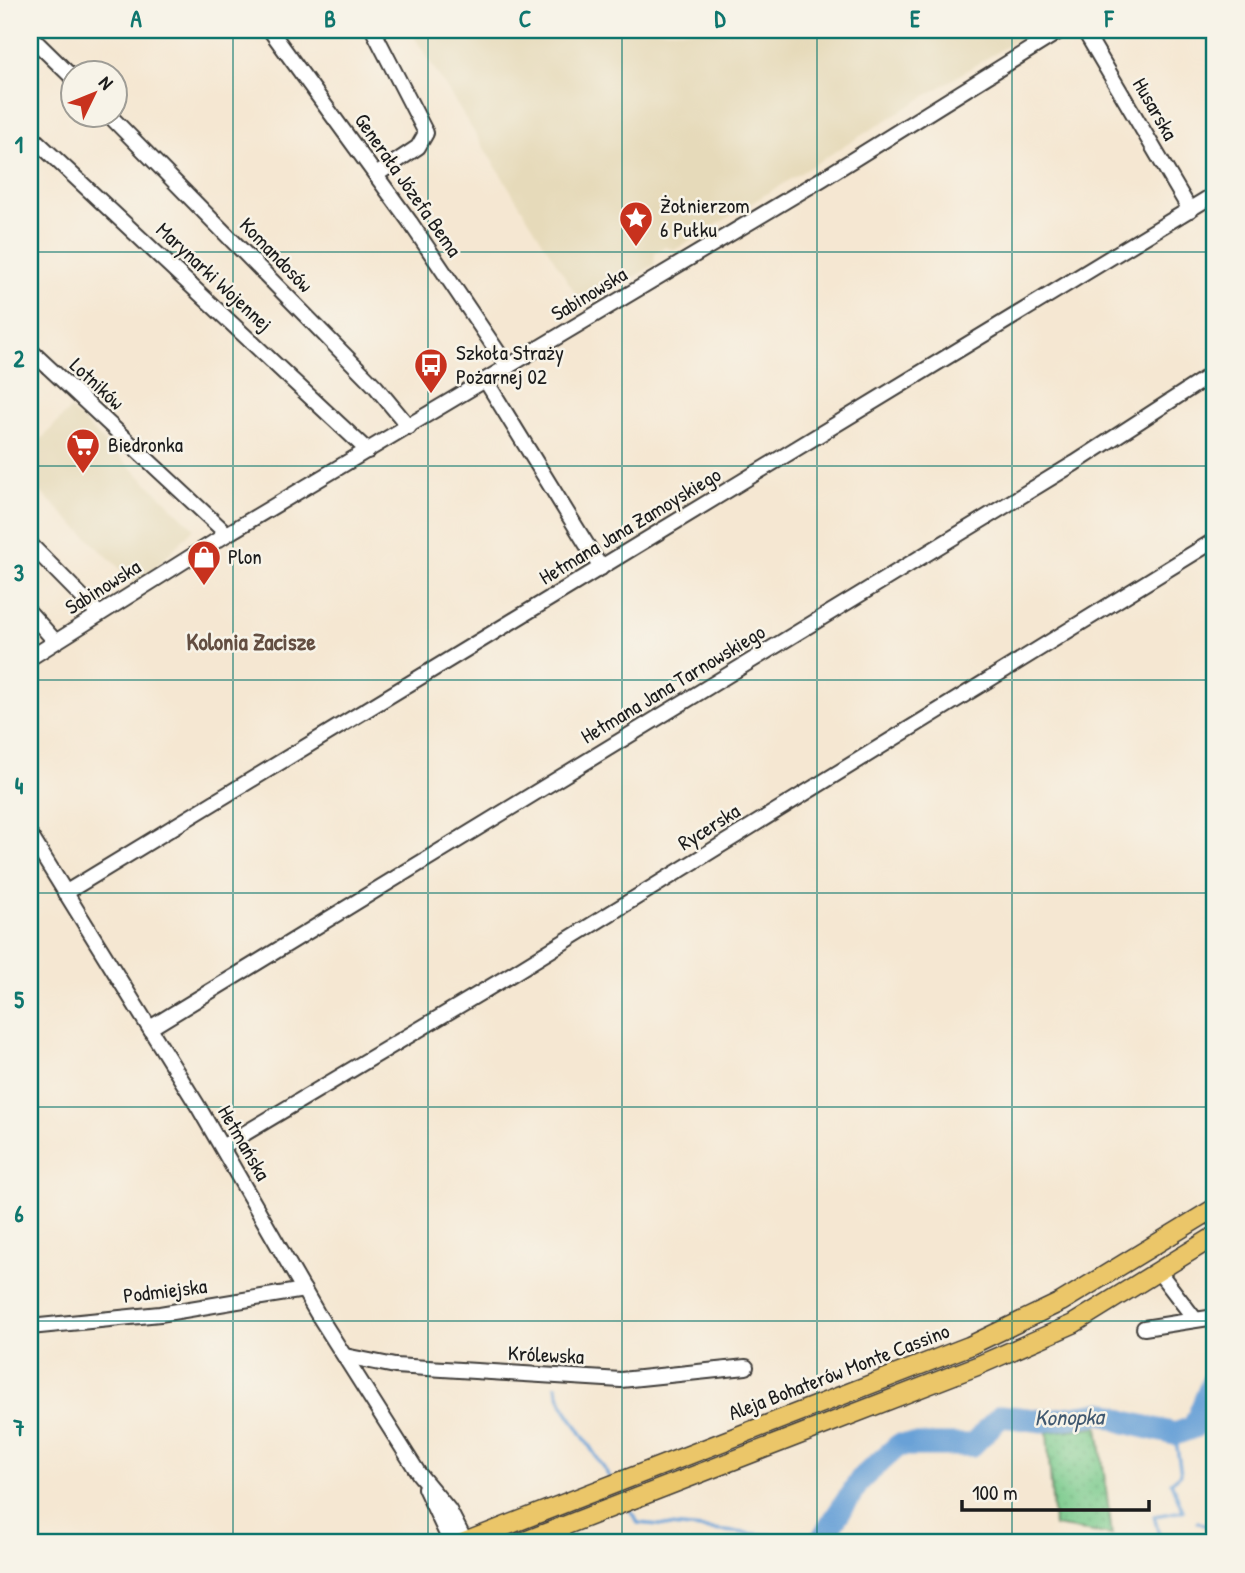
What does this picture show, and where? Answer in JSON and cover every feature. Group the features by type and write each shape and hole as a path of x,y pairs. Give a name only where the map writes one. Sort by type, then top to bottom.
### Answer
{"main road":[{"name":"Aleja Bohaterów Monte Cassino","path":"461,1543 969,1346 1061,1302 1215,1208"},
{"path":"520,1543 977,1366 1073,1324 1215,1236"}],"street":[{"name":"Generała Józefa Bema","path":"270,30 376,175 508,367"},
{"path":"373,30 426,133 418,147 376,175"},
{"name":"Sabinowska","path":"30,658 227,534 822,179 1061,30"},
{"name":"Husarska","path":"1084,30 1190,210"},
{"path":"30,36 60,65"},
{"name":"Komandosów","path":"124,130 368,379 409,427"},
{"name":"Marynarki Wojennej","path":"30,135 368,451"},
{"name":"Hetmana Jana Zamoyskiego","path":"65,892 1215,194"},
{"name":"Lotników","path":"30,350 227,534"},
{"name":"Hetmana Jana Tarnowskiego","path":"150,1028 1074,463 1215,373"},
{"path":"486,381 601,568"},
{"name":"Rycerska","path":"222,1147 512,974 1215,540"},
{"path":"30,544 99,614"},
{"path":"30,613 55,641"},
{"name":"Hetmańska","path":"30,835 222,1147 304,1290 419,1474 449,1510 461,1543"},
{"path":"1158,1271 1194,1318"},
{"name":"Podmiejska","path":"30,1327 160,1314 304,1290"},
{"path":"1144,1328 1194,1318 1215,1317"},
{"name":"Królewska","path":"345,1356 394,1366 621,1380 746,1367"}],"shaded area":[{"path":"410,30 1033,30 675,250 665,247 655,253 654,265 584,307"},
{"path":"70,409 194,528 138,586 30,482 30,451"}],"green space":[{"path":"1098,1427 1112,1535 1054,1526 1047,1432"}],"waterway":[{"name":"Konopka","path":"819,1543 861,1479 899,1445 972,1445 1001,1416 1043,1421 1103,1413 1125,1422 1175,1434 1194,1427 1215,1376"},
{"path":"556,1386 563,1405 610,1478"},
{"path":"1155,1543 1160,1539 1154,1516 1183,1511 1171,1482 1181,1474 1175,1434"},
{"path":"629,1508 638,1523 821,1540"},
{"path":"1198,1522 1215,1530"},
{"path":"1215,1535 1215,1543"}],"place":[{"name":"Żołnierzom 6 Pułku","path":"636,248"},
{"name":"Szkoła Straży Pożarnej 02","path":"431,395"},
{"name":"Biedronka","path":"83,475"},
{"name":"Plon","path":"204,587"}],"district":[{"name":"Kolonia Zacisze","path":"251,642"}]}
